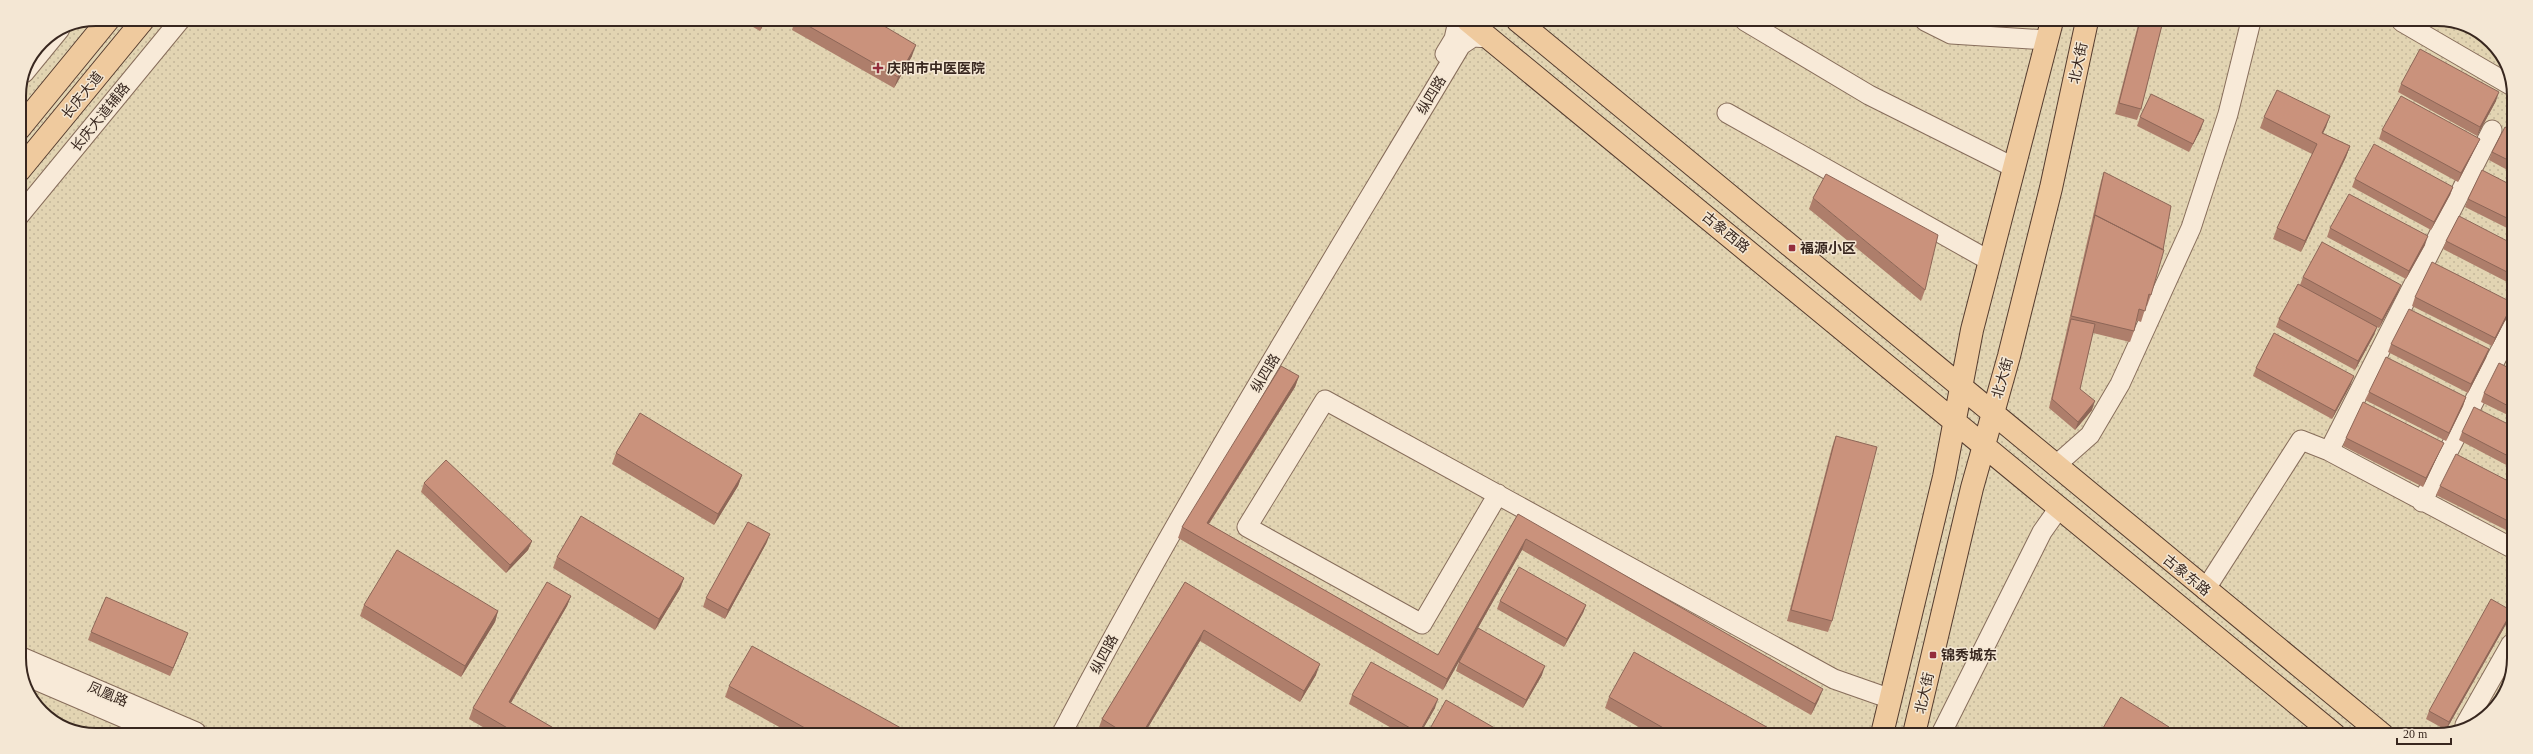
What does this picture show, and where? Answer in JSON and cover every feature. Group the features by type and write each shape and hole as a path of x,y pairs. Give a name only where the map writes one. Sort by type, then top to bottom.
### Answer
{"main road":[{"name":"长庆大道","path":"26,120 103,26"},
{"name":"长庆大道","path":"26,162 138,26"},
{"name":"古象西路","path":"1474,26 1984,445"},
{"path":"1524,26 1993,413"},
{"name":"北大街","path":"1915,728 1984,445 2051,188 2086,26"},
{"path":"1884,728 1955,421 1972,330 2049,30"},
{"name":"古象东路","path":"1993,413 2205,590 2374,728"},
{"name":"古象东路","path":"1984,445 2326,728"}],"street":[{"name":"长庆大道辅路","path":"26,207 175,26"},
{"name":"纵四路","path":"1054,728 1119,604 1197,466 1454,39 1457,26"},
{"path":"1753,26 1869,95 2014,167"},
{"path":"1934,26 1951,34 2049,30"},
{"path":"2055,466 2090,436 2120,384 2191,228 2228,114 2250,26"},
{"path":"2409,26 2505,82"},
{"name":"纵四路","path":"1065,728 1128,608 1206,471 1461,45 1473,37 1489,38"},
{"path":"1727,113 1990,261"},
{"path":"2329,451 2492,130"},
{"path":"2422,502 2507,338"},
{"path":"1498,494 1422,624 1247,527 1325,400 1498,494 1834,679 1891,699"},
{"path":"2205,590 2301,440 2329,451 2422,502 2507,545"},
{"path":"1944,728 2042,532 2059,508"},
{"path":"2468,721 2507,653"},
{"name":"凤凰路","path":"26,659 187,728"},
{"name":"凤凰路","path":"29,677 148,728"}],"shaded area":[{"path":"92,26 2437,26 2455,28 2472,35 2490,50 2502,69 2507,92 2507,658 2505,676 2498,693 2483,711 2468,721 2450,727 2437,728 96,728 78,726 57,716 41,701 31,685 26,662 26,92 31,69 38,57 50,43 69,31"}],"building":[{"path":"809,26 884,26 916,45 898,77"},
{"path":"2139,26 2162,26 2141,109 2119,103"},
{"path":"2420,49 2499,92 2480,127 2401,84"},
{"path":"2277,90 2330,116 2322,133 2350,146 2305,241 2277,228 2317,144 2264,117"},
{"path":"2151,94 2204,120 2193,144 2140,117"},
{"path":"2401,96 2480,139 2461,173 2382,130"},
{"path":"2505,127 2507,128 2507,160 2492,152"},
{"path":"2374,144 2453,187 2434,222 2355,179"},
{"path":"2482,170 2507,183 2507,218 2468,199"},
{"path":"2104,172 2171,206 2163,250 2095,215 2094,218"},
{"path":"1826,174 1938,235 1925,290 1813,198"},
{"path":"2349,194 2428,236 2409,271 2330,228"},
{"path":"2095,215 2164,250 2151,295 2149,294 2145,311 2139,309 2134,331 2071,316"},
{"path":"2459,216 2507,241 2507,272 2446,241"},
{"path":"2322,242 2401,285 2382,320 2303,277"},
{"path":"2432,262 2507,300 2507,315 2495,338 2415,297"},
{"path":"2298,284 2377,327 2358,361 2279,319"},
{"path":"2409,309 2489,349 2471,384 2391,344"},
{"path":"2071,319 2095,324 2080,389 2095,401 2078,422 2052,399"},
{"path":"2274,333 2354,376 2335,411 2256,368"},
{"path":"2386,357 2466,397 2449,433 2369,392"},
{"path":"2499,363 2507,367 2507,405 2484,393"},
{"path":"1281,366 1299,376 1207,523 1438,655 1518,514 1823,689 1815,704 1526,539 1447,679 1182,527"},
{"path":"2363,402 2444,443 2426,478 2346,438"},
{"path":"2474,407 2507,424 2507,455 2462,432"},
{"path":"640,413 742,475 718,514 616,453"},
{"path":"1836,436 1877,447 1832,621 1791,610"},
{"path":"2456,454 2507,480 2507,520 2440,486"},
{"path":"446,460 532,541 510,565 424,483"},
{"path":"581,516 684,578 659,619 557,557"},
{"path":"748,522 770,534 728,610 706,598"},
{"path":"397,550 498,611 465,666 364,605"},
{"path":"1519,567 1586,605 1567,639 1500,601"},
{"path":"547,582 571,596 509,702 553,728 507,728 473,708"},
{"path":"1185,582 1320,664 1304,691 1204,630 1146,728 1116,728 1102,719"},
{"path":"106,597 188,633 173,668 91,632"},
{"path":"2491,599 2507,608 2507,620 2449,722 2429,711"},
{"path":"1478,628 1545,666 1526,700 1459,662"},
{"path":"752,646 901,728 805,728 729,686"},
{"path":"1634,652 1768,728 1663,728 1609,697"},
{"path":"1371,662 1438,699 1422,728 1410,728 1352,695"},
{"path":"2121,697 2169,727 2168,728 2103,728"},
{"path":"1446,700 1495,728 1430,728"}],"place":[{"name":"庆阳市中医医院","path":"878,68"},
{"name":"福源小区","path":"1792,248"},
{"name":"锦秀城东","path":"1933,655"}]}
